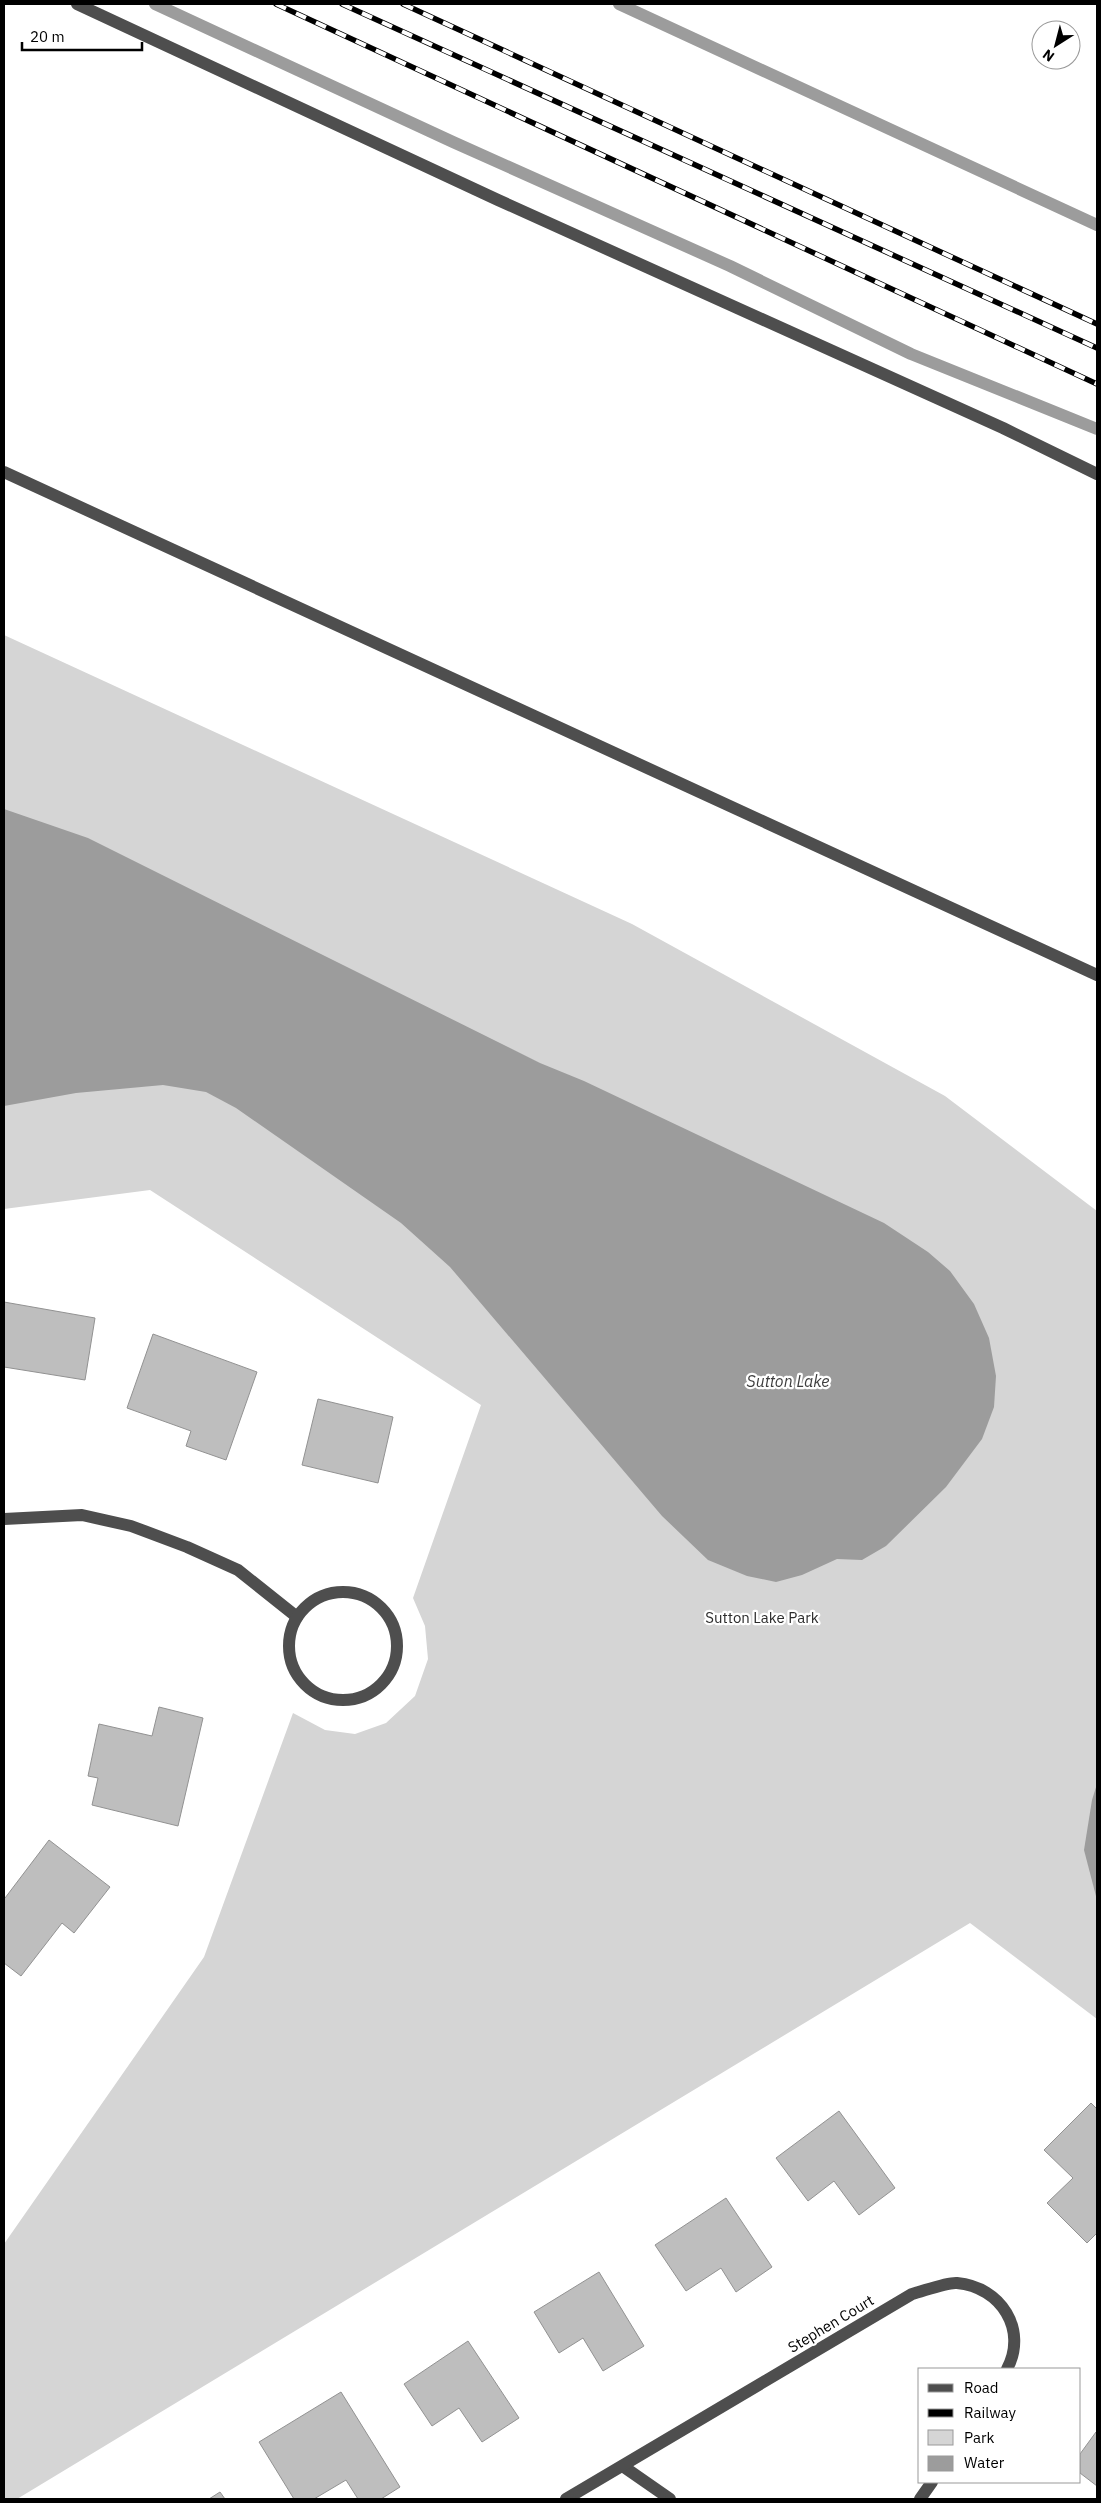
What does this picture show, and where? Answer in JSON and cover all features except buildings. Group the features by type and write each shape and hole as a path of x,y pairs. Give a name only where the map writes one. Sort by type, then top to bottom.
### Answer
{"street":[{"path":"77,4 498,200 985,420 1097,474"},
{"path":"4,472 1097,975"},
{"path":"4,1519 82,1515 132,1526 188,1547 238,1570 297,1617"},
{"path":"336,1592 361,1594 378,1604 392,1622 398,1642 395,1662 384,1683 368,1695 346,1700 330,1698 315,1692 303,1682 293,1668 289,1653 289,1635 297,1617 315,1598 336,1592"},
{"name":"Stephen Court","path":"566,2499 624,2467 912,2294 956,2283 985,2292 1007,2312 1016,2337 1012,2360 1008,2368"},
{"path":"624,2467 670,2499"},
{"path":"920,2499 931,2483"}],"green space":[{"name":"Sutton Lake Park","path":"4,635 632,924 945,1096 1097,1211 1097,2019 970,1923 17,2499 4,2499 4,2244 204,1957 293,1713 325,1730 355,1734 386,1723 415,1696 428,1659 425,1626 413,1598 481,1405 150,1190 4,1209"}],"water":[{"name":"Sutton Lake","path":"4,809 88,838 540,1063 584,1081 884,1223 928,1252 950,1271 974,1304 989,1338 996,1376 994,1407 982,1439 946,1487 886,1546 862,1560 837,1559 802,1575 776,1582 747,1576 708,1560 662,1516 450,1267 401,1223 236,1108 206,1092 163,1085 76,1093 4,1106"},
{"path":"1097,1784 1097,1900 1084,1850 1092,1800"}],"waterway":[{"path":"155,4 453,142 730,266 911,354 1097,429"},
{"path":"619,4 1097,225"}],"railway":[{"path":"276,4 1097,384"},
{"path":"342,4 1097,348"},
{"path":"403,4 1097,324"}]}
